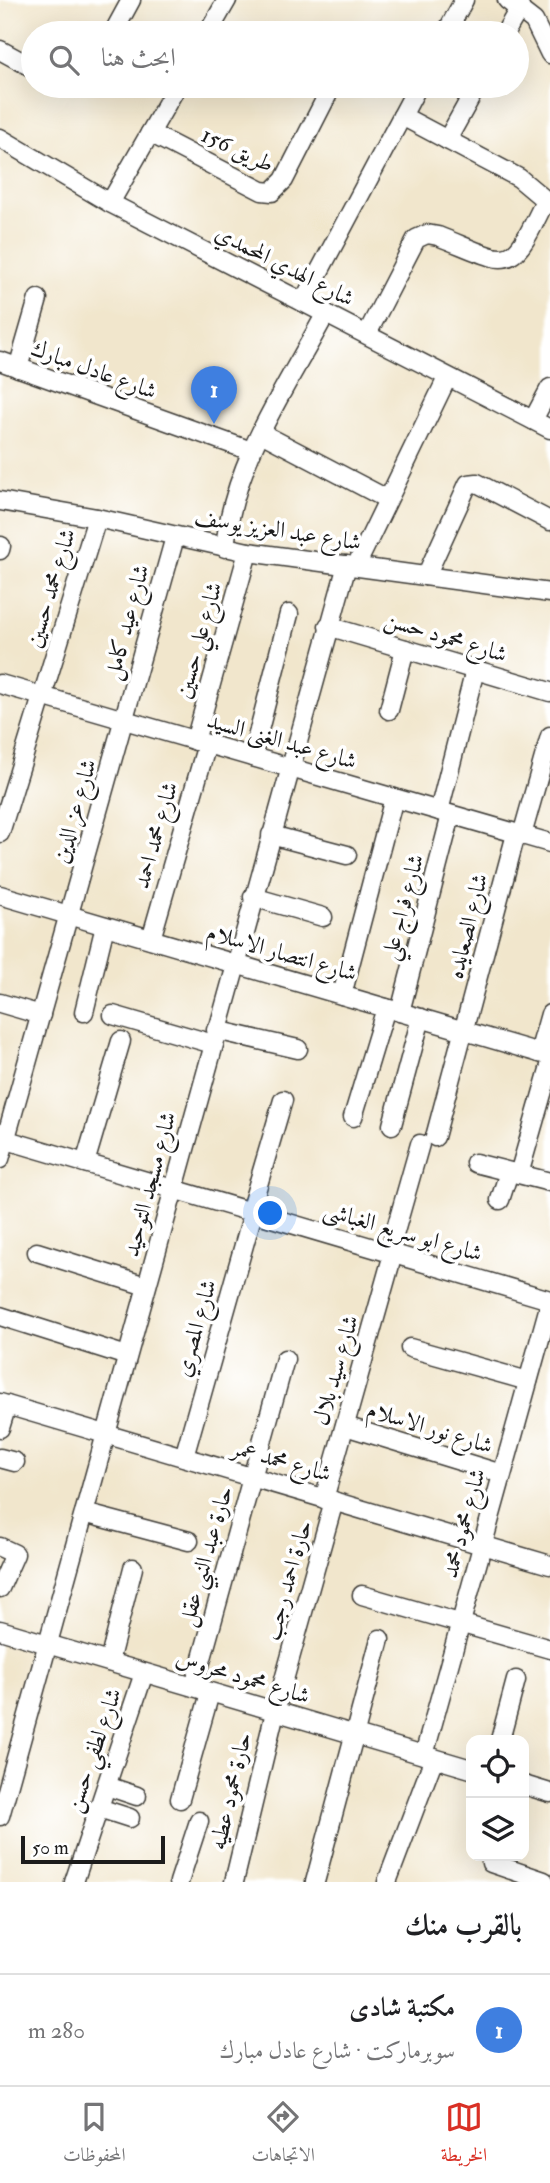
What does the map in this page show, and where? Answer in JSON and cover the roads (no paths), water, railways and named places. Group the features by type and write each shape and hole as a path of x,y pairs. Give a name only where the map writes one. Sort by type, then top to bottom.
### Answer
{"street":[{"path":"120,21 131,0"},
{"path":"215,21 227,0"},
{"path":"451,21 458,2"},
{"path":"508,21 513,4 534,21 550,54"},
{"path":"0,50 21,61"},
{"path":"110,203 170,98"},
{"name":"طريق 156","path":"150,133 262,191 272,192 284,180 326,98"},
{"path":"303,302 411,98"},
{"path":"447,140 470,98"},
{"path":"367,334 416,239 427,234 504,259 515,256 523,247 547,202 519,178 401,116"},
{"name":"شارع الهدي المحمدي","path":"0,138 110,203 550,429"},
{"path":"18,368 38,299"},
{"path":"225,548 228,514 251,451 326,313"},
{"name":"شارع عادل مبارك","path":"0,361 251,451"},
{"name":"شارع مسجد التوحيد","path":"0,1816 6,1773 47,1644 84,1513 328,626 352,566 447,377"},
{"path":"533,420 550,388"},
{"path":"261,433 387,499"},
{"path":"426,576 468,484 477,483 550,521"},
{"name":"شارع عبد العزيز يوسف","path":"0,501 97,518 248,552 550,593"},
{"name":"شارع محمد حسين","path":"0,833 97,518"},
{"name":"شارع عيد كامل","path":"125,720 175,537"},
{"name":"شارع علي حسين","path":"201,743 248,552"},
{"path":"252,757 289,614"},
{"name":"شارع محمود حسن","path":"328,626 550,692"},
{"path":"389,710 405,649"},
{"name":"شارع فراج علي","path":"354,1117 393,1010 445,813 474,670"},
{"name":"شارع عبد الغنى السيد","path":"0,684 550,843"},
{"name":"شارع عز الدين","path":"0,1159 3,1139 125,720"},
{"name":"شارع الصعايده","path":"427,1141 465,1031 519,834 550,736"},
{"name":"شارع محمد احمد","path":"150,939 201,743"},
{"path":"342,995 394,798"},
{"path":"271,835 346,855"},
{"name":"شارع انتصار الاسلام","path":"0,895 465,1031 546,1058"},
{"path":"253,897 323,917"},
{"path":"84,1012 106,926"},
{"path":"0,1003 41,1016"},
{"path":"500,1200 514,1173 546,1058 550,1014"},
{"path":"113,1016 215,1037 298,1049"},
{"path":"392,1125 421,1018"},
{"path":"85,1163 121,1041"},
{"name":"شارع المصري","path":"184,1457 283,1100"},
{"name":"شارع ابو سريع الغباشى","path":"3,1139 550,1302"},
{"name":"شارع سيد بلال","path":"329,1500 345,1426 391,1254 427,1141"},
{"path":"475,1163 550,1182"},
{"path":"37,1252 146,1286"},
{"name":"شارع محمود محمد","path":"387,1882 429,1757 482,1545 550,1302"},
{"path":"0,1316 127,1356"},
{"path":"410,1348 528,1381"},
{"name":"حارة عبد النبي عقل","path":"180,1799 202,1690 285,1359"},
{"path":"0,1428 4,1404"},
{"name":"شارع محمد عمر","path":"4,1404 550,1565"},
{"name":"شارع نور الاسلام","path":"345,1426 502,1474"},
{"name":"حارة احمد رجب","path":"275,1712 329,1500"},
{"path":"84,1513 189,1541"},
{"path":"0,1547 15,1554 0,1588"},
{"path":"108,1662 133,1567"},
{"path":"362,1595 550,1649"},
{"name":"شارع محمود محروس","path":"0,1630 466,1768"},
{"path":"315,1882 380,1639"},
{"name":"شارع لطفي حسن","path":"74,1882 145,1673"},
{"path":"501,1735 516,1680"},
{"name":"حارة محمود عطيه","path":"234,1882 275,1712"},
{"path":"107,1786 137,1796"},
{"path":"529,1786 549,1788"},
{"path":"99,1808 130,1818"},
{"path":"179,1882 199,1821"},
{"path":"491,1863 544,1882 550,1869"}],"place":[{"name":"مكتبة شادى","path":"214,424"}]}
